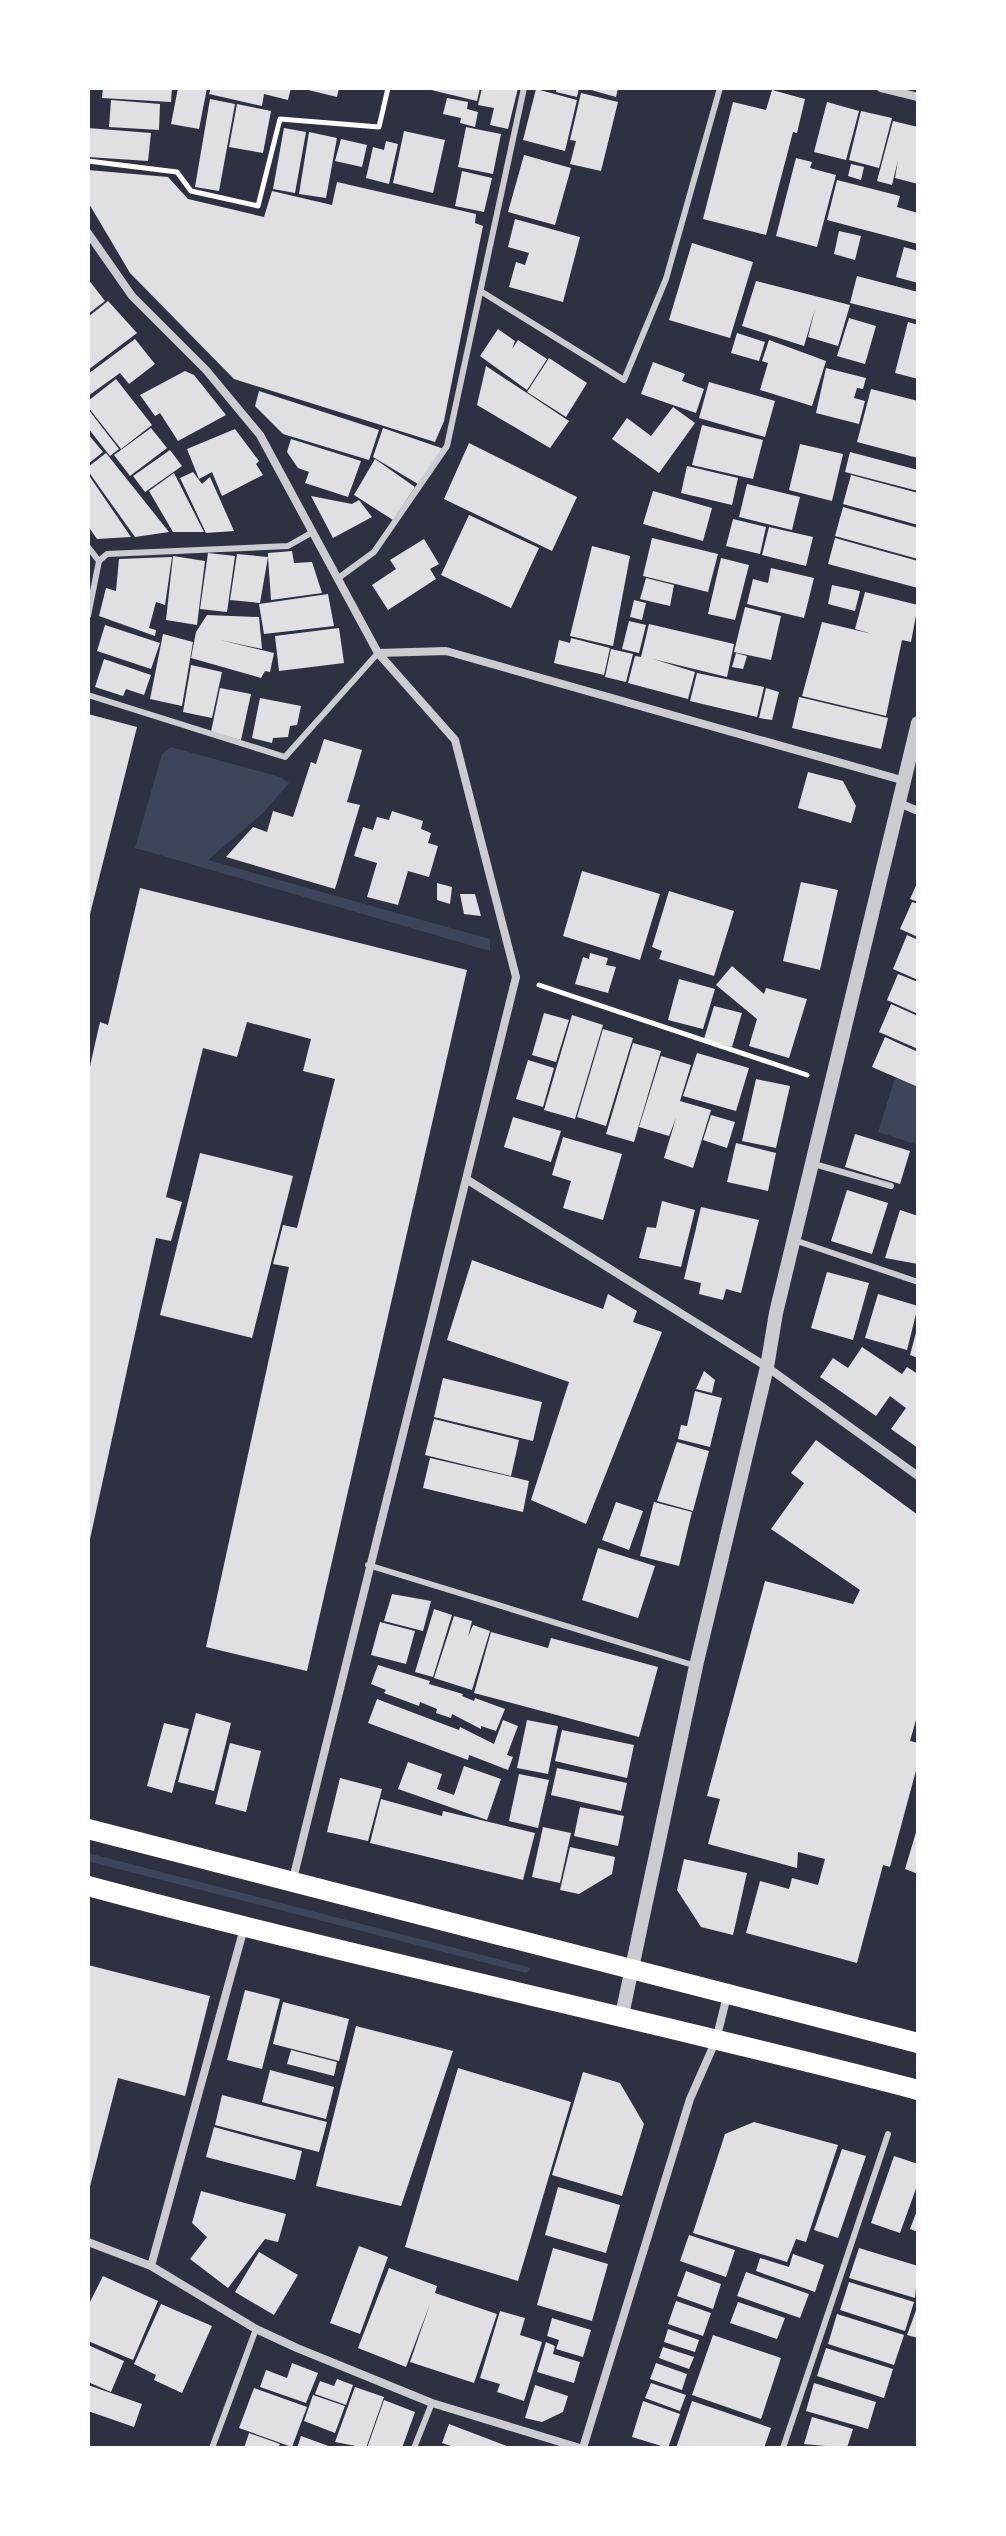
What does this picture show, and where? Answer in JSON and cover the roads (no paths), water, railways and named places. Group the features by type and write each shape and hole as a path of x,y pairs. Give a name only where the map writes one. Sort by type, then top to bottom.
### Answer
{"main road":[{"path":"88,1829 293,1880 631,1972 918,2043"},
{"path":"88,1886 244,1928 622,2015 918,2090"}],"street":[{"path":"881,88 918,97"},
{"path":"88,233 132,296 206,370 254,426 378,653 455,740 516,977 368,1565 293,1880"},
{"path":"378,653 446,651 905,781"},
{"path":"622,2015 696,1666 918,723"},
{"path":"899,803 918,811"},
{"path":"466,1179 767,1367 918,1476"},
{"path":"151,2266 244,1928"},
{"path":"88,2242 151,2266 256,2329 432,2403 581,2448 690,2099 716,2040 727,1994"}],"lane":[{"path":"337,579 374,552 447,446 524,88"},
{"path":"482,292 624,380 666,279 720,88"},
{"path":"88,616 99,561 107,554 288,546 311,533"},
{"path":"88,547 99,561"},
{"path":"88,695 285,757 378,653"},
{"path":"812,1164 891,1186"},
{"path":"794,1240 918,1282"},
{"path":"368,1565 696,1666"},
{"path":"783,2448 888,2134"},
{"path":"212,2448 256,2329"},
{"path":"414,2448 432,2403"}]}
